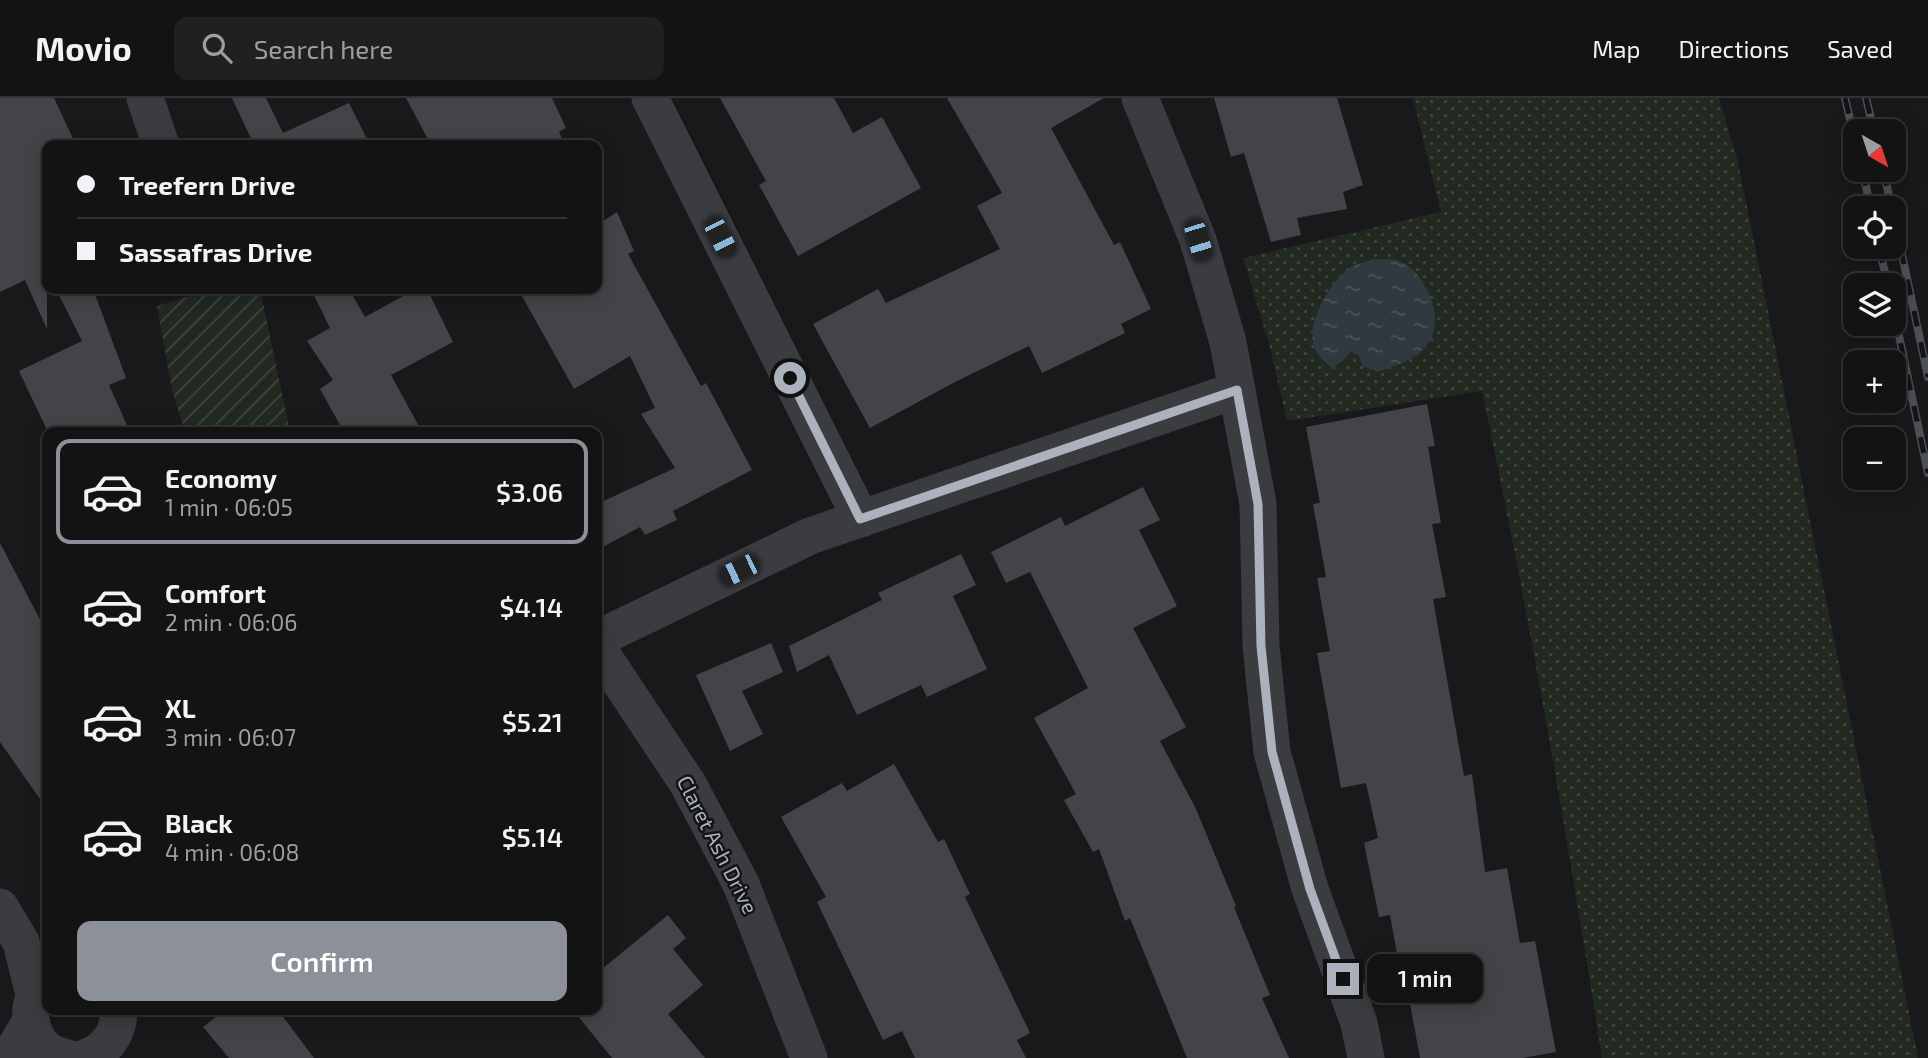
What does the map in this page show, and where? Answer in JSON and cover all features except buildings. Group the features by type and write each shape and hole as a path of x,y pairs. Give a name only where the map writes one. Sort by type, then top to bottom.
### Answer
{"street":[{"path":"145,98 158,140"},
{"path":"650,98 860,519"},
{"path":"1140,98 1198,240 1228,342 1258,504 1261,646 1272,752 1310,889 1359,1023 1366,1058"},
{"path":"602,637 810,536 1237,390"},
{"name":"Claret Ash Drive","path":"602,655 688,784 741,884 809,1058"},
{"path":"0,899 42,946"},
{"path":"0,906 21,942 37,999 44,1048 62,1057 107,1045 119,1035"},
{"path":"5,1058 16,1046 37,999"}],"shaded area":[{"path":"1413,98 1719,98 1738,162 1918,1058 1602,1058 1516,557 1482,391 1287,421 1269,344 1243,258 1441,212"},
{"path":"197,294 261,294 289,427 183,427 172,390 157,306"}],"water":[{"path":"1374,259 1398,261 1411,268 1419,277 1432,300 1435,325 1432,336 1416,355 1378,372 1363,366 1359,356 1350,351 1344,360 1332,368 1315,349 1314,322 1322,302 1341,275 1351,267"}],"railway":[{"path":"1845,98 1850,119"},
{"path":"1866,98 1871,119"},
{"path":"1865,182 1868,196"},
{"path":"1886,182 1889,196"},
{"path":"1882,259 1885,273"},
{"path":"1903,259 1928,377"},
{"path":"1899,336 1928,473"}],"route":[{"path":"790,378 860,519 1237,390 1258,504 1261,646 1272,752 1310,889 1343,979"}]}
